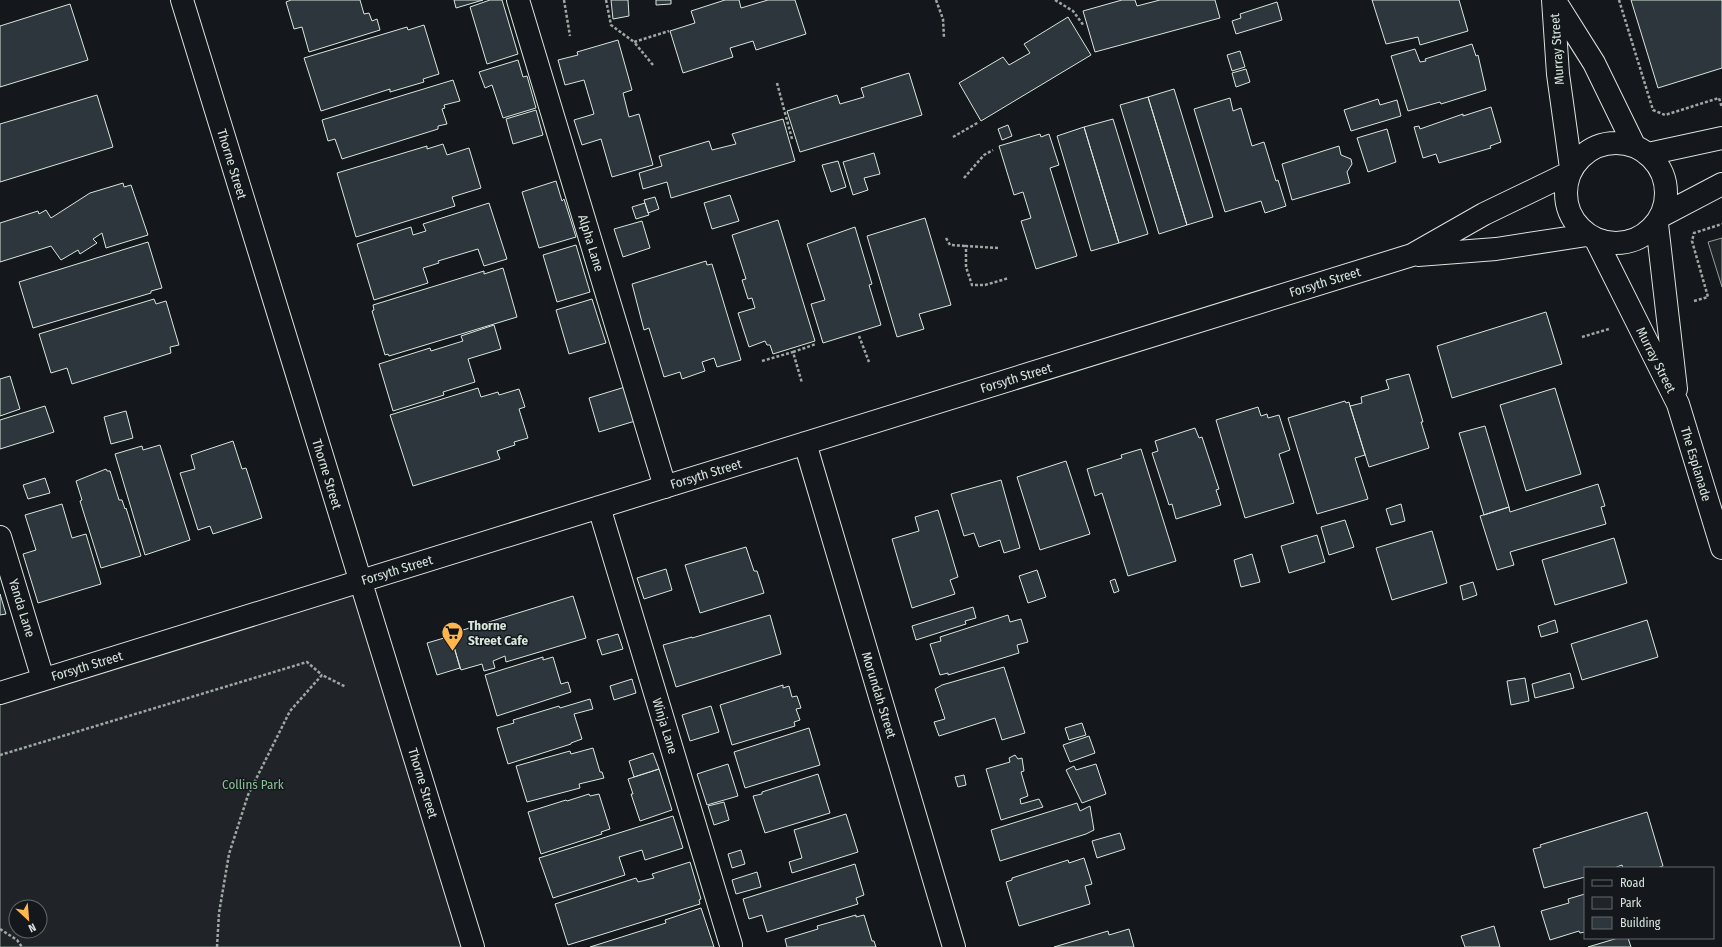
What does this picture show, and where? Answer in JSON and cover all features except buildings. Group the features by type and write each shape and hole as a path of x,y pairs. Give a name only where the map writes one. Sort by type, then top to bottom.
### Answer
{"street":[{"name":"Thorne Street","path":"182,0 473,947"},
{"name":"Alpha Lane","path":"518,0 664,487"},
{"name":"Murray Street","path":"1554,0 1594,63 1641,150"},
{"name":"Murray Street","path":"1554,0 1558,74 1570,171"},
{"path":"1641,150 1722,138"},
{"path":"1659,220 1666,203 1667,190 1664,176 1658,164 1641,150 1620,143 1605,143 1580,157 1570,171 1565,190 1567,207 1574,223 1592,238 1612,244 1629,242 1644,235 1659,220 1722,184"},
{"name":"Forsyth Street","path":"0,693 1412,255 1484,214 1570,171"},
{"name":"Murray Street","path":"1659,220 1678,404"},
{"name":"Forsyth Street","path":"1412,255 1496,249 1592,238"},
{"name":"Murray Street","path":"1592,238 1678,404"},
{"name":"The Esplanade","path":"1678,404 1722,548"},
{"name":"Morundah Street","path":"805,443 954,947"},
{"name":"Winja Lane","path":"599,507 731,944"},
{"name":"Yanda Lane","path":"0,537 43,679"}],"path":[{"path":"564,0 570,36"},
{"path":"606,0 611,25 634,42 653,65"},
{"path":"936,0 943,19 944,38"},
{"path":"1055,0 1073,11 1084,26"},
{"path":"1619,0 1653,110 1665,115 1719,98 1722,108"},
{"path":"634,42 668,31"},
{"path":"777,83 792,138"},
{"path":"953,137 979,122"},
{"path":"964,178 984,155 993,150"},
{"path":"1694,301 1708,297 1692,241 1694,233 1722,224"},
{"path":"946,238 950,245 998,248"},
{"path":"966,246 966,267 972,285 985,285 1009,278"},
{"path":"1582,338 1609,329"},
{"path":"859,336 869,362"},
{"path":"762,361 816,344"},
{"path":"793,352 802,383"},
{"path":"0,755 307,662 322,675 346,687"},
{"path":"217,947 219,913 229,854 248,795 290,712 322,675"},
{"path":"0,929 16,940 22,947"}],"green space":[{"path":"1722,238 1722,287 1708,242"},
{"name":"Collins Park","path":"360,581 473,947 0,947 0,693"}],"place":[{"name":"Thorne Street Cafe","path":"453,652"}]}
